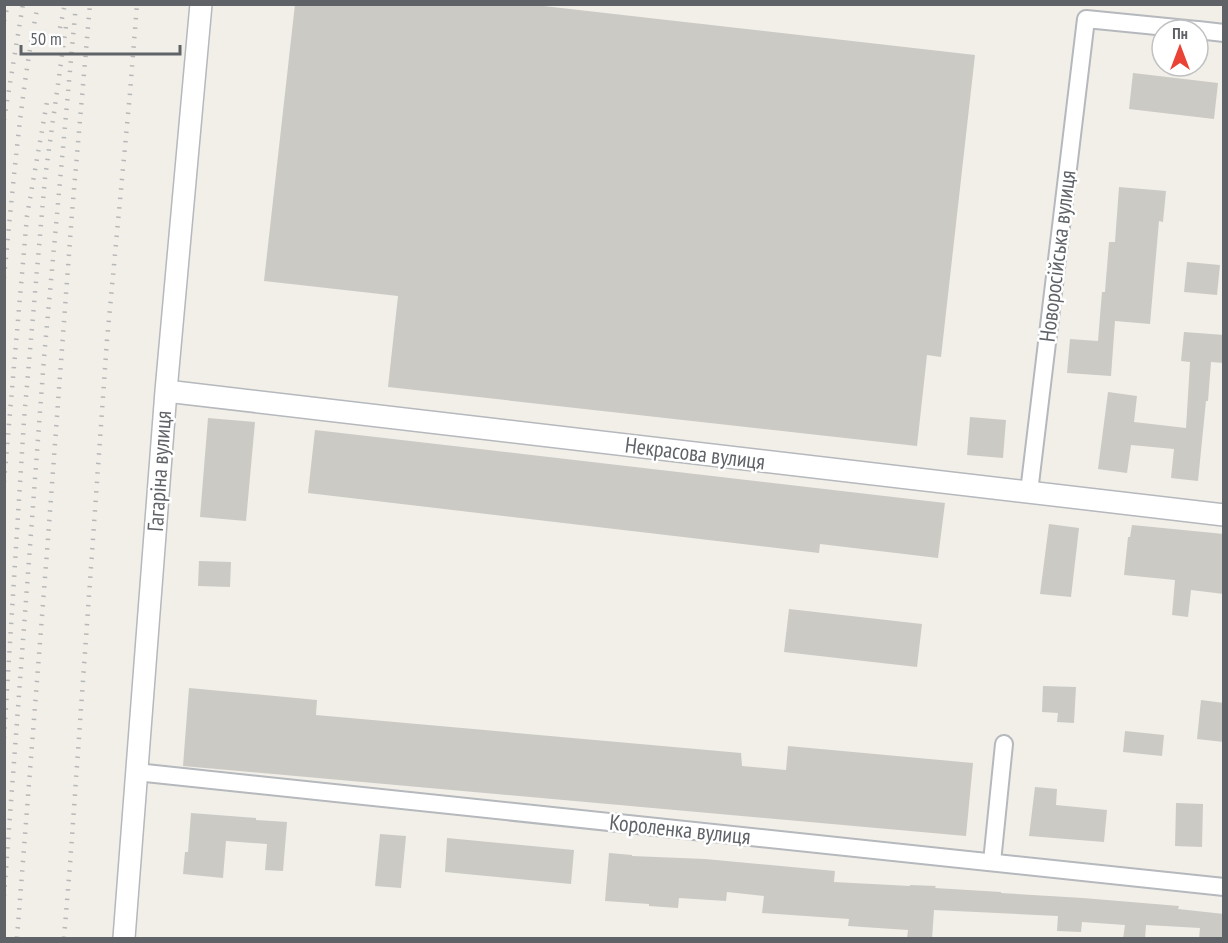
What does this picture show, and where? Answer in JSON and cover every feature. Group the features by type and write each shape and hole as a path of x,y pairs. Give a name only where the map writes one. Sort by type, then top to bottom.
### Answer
{"street":[{"name":"Гагаріна вулиця","path":"124,939 166,391 201,4"},
{"name":"Новоросійська вулиця","path":"1029,492 1086,19 1150,25"},
{"name":"Некрасова вулиця","path":"166,391 1224,515"},
{"path":"992,862 1004,744"},
{"name":"Короленка вулиця","path":"136,772 1224,886"}],"building":[{"path":"295,4 526,4 975,55 941,357 927,355 917,446 388,387 398,296 264,281"},
{"path":"1133,73 1150,75 1150,78 1176,78 1218,83 1214,119 1129,109"},
{"path":"1119,187 1166,191 1163,222 1159,221 1150,324 1115,321 1111,376 1067,373 1070,339 1098,341 1109,242 1115,242"},
{"path":"1187,262 1220,265 1217,295 1184,292"},
{"path":"1184,332 1224,335 1224,363 1211,362 1198,481 1171,478 1174,449 1131,445 1127,473 1098,469 1108,392 1137,396 1134,422 1186,428 1190,362 1181,361"},
{"path":"970,417 1006,420 1003,458 967,455"},
{"path":"208,418 255,422 246,521 200,517"},
{"path":"315,430 945,503 938,558 820,544 819,553 308,493"},
{"path":"1049,524 1079,528 1071,597 1040,594"},
{"path":"1132,525 1224,534 1224,594 1191,590 1188,617 1172,615 1175,580 1124,575 1128,537 1130,537"},
{"path":"199,561 231,562 230,587 198,586"},
{"path":"789,609 922,624 917,667 784,652"},
{"path":"1043,686 1076,687 1074,723 1057,722 1058,713 1042,712"},
{"path":"189,688 317,700 316,715 741,753 742,766 786,770 788,746 973,763 966,836 183,766"},
{"path":"1201,700 1224,703 1224,742 1197,739"},
{"path":"1125,731 1164,735 1162,756 1123,752"},
{"path":"1035,787 1057,789 1056,805 1107,810 1104,842 1029,836"},
{"path":"1176,803 1203,804 1202,847 1175,846"},
{"path":"191,813 287,822 283,871 265,870 267,844 226,841 223,878 183,874 185,852 188,852"},
{"path":"380,834 406,836 401,888 375,886"},
{"path":"447,838 574,850 571,884 445,872"},
{"path":"609,853 835,871 834,882 936,886 935,888 1179,906 1178,909 1224,914 1224,939 1199,939 1200,928 1146,925 1145,939 1123,939 1125,925 1082,922 1081,932 1057,931 1058,916 934,910 932,939 907,939 908,930 848,926 849,919 762,913 764,896 727,892 726,901 679,898 678,908 605,901"}],"railway":[{"path":"4,21 8,4"},
{"path":"4,120 23,4"},
{"path":"4,278 22,107 38,4"},
{"path":"60,28 65,4"},
{"path":"4,896 44,358 76,4"},
{"path":"17,938 90,4"},
{"path":"64,938 107,340 137,4"},
{"path":"4,738 24,420 45,178 67,19"},
{"path":"4,482 27,216 48,96"}]}
